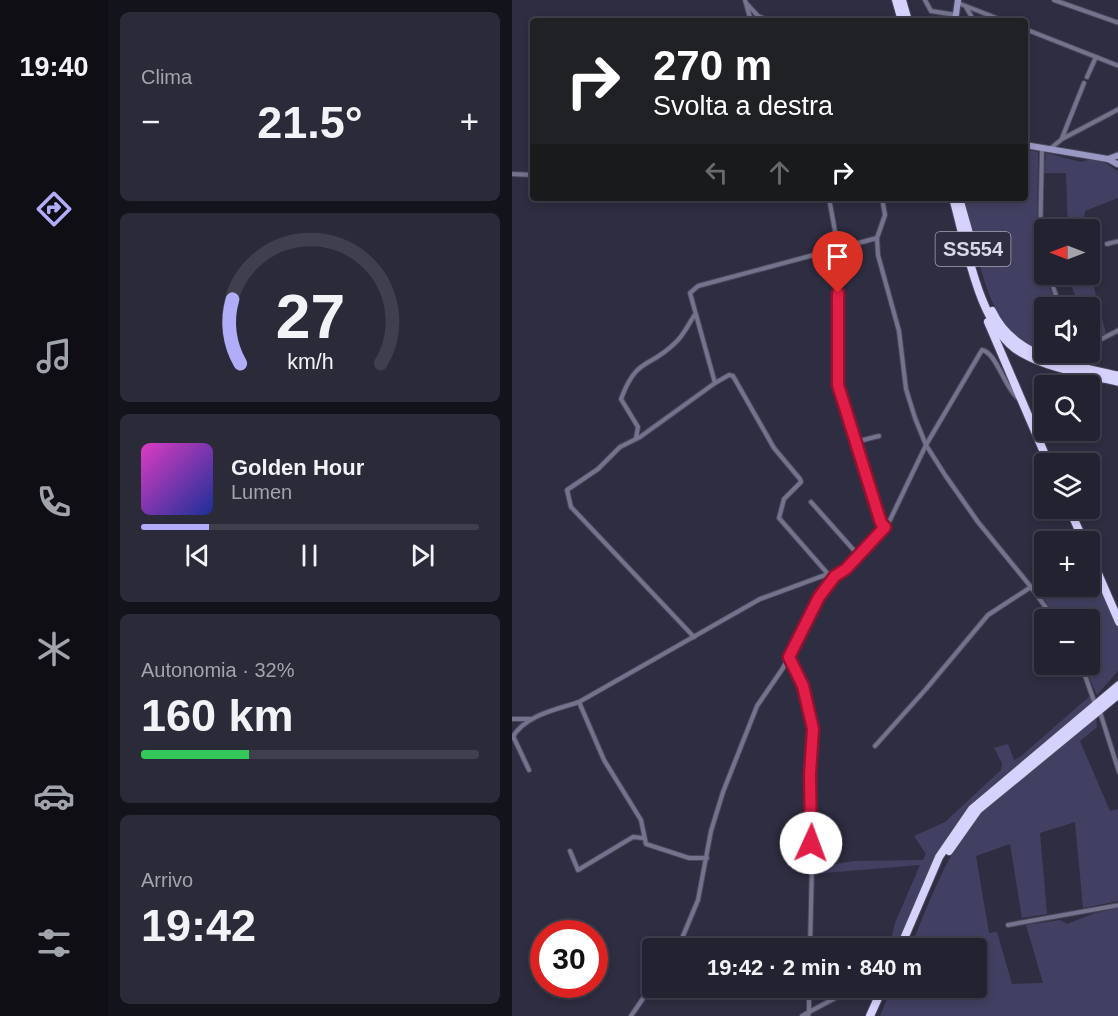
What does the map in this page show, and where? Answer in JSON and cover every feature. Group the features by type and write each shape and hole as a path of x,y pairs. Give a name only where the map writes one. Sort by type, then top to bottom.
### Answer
{"highway":[{"path":"896,0 901,18"},
{"path":"902,0 907,18"},
{"name":"SS554","path":"954,201 983,304 992,325 1020,352 1037,360 1118,382"},
{"name":"SS554","path":"960,201 988,299 1003,330 1022,347 1040,355 1118,376"},
{"path":"983,304 993,337 1044,453"},
{"path":"1100,583 1118,622"},
{"path":"1109,692 1118,678"},
{"path":"903,938 939,857 972,809 1118,685"},
{"path":"909,938 944,858 963,829 986,803 1118,694"},
{"path":"1106,704 1118,699"},
{"path":"870,1016 878,998"},
{"path":"876,1016 883,998"}],"street":[{"path":"925,0 931,11 956,18 958,2 996,18"},
{"path":"1054,0 1118,24"},
{"path":"746,2 763,18"},
{"path":"746,2 750,18"},
{"path":"966,6 972,18"},
{"path":"1028,30 1118,66"},
{"path":"1087,77 1096,57"},
{"path":"1062,139 1084,83"},
{"path":"1046,148 1118,109"},
{"path":"1028,145 1108,159 1118,165"},
{"path":"1041,219 1046,148"},
{"path":"1108,159 1118,155 1118,165"},
{"path":"512,174 530,175"},
{"path":"830,201 838,248 838,385 885,527"},
{"path":"883,201 885,215 877,238 882,273 899,331 906,389 926,446 978,522 1047,609"},
{"path":"715,383 694,315 690,294 698,286 877,238"},
{"path":"1107,244 1118,241"},
{"path":"635,439 638,427 622,399 628,380 641,366 674,344 694,315"},
{"path":"1100,340 1118,330"},
{"path":"683,938 692,918 723,792 749,725 757,706 789,657 819,597 835,576 859,556 885,527 926,446 982,350 989,354 1010,393 1022,401"},
{"path":"694,637 571,507 567,499 567,490 571,485 598,470 610,455 729,375 733,376 774,448 800,479 801,482 784,499 779,518 828,574 835,576"},
{"path":"855,442 879,436"},
{"path":"811,502 859,556"},
{"path":"529,770 512,737 530,720 579,702 760,598 828,574"},
{"path":"875,746 988,615 1034,586"},
{"path":"789,657 803,686 813,729 810,774 813,824 810,938"},
{"path":"1085,675 1094,701"},
{"path":"579,702 604,760 641,820 646,844 689,858 707,858"},
{"path":"1100,712 1118,771"},
{"path":"512,719 530,720"},
{"path":"570,851 578,870 634,837 643,838"},
{"path":"1008,925 1118,905"},
{"path":"630,1016 643,998"},
{"path":"809,998 809,1014"},
{"path":"802,1016 837,998"}],"shaded area":[{"path":"1028,150 1038,152 1037,219 1034,219 1034,285 1049,285 1053,297 1034,297 1034,349 1020,341 1008,328 989,294 964,201 1028,201"},
{"path":"1046,153 1081,162 1101,161 1118,172 1118,198 1085,211 1084,219 1068,219 1066,173 1044,173"},
{"path":"1071,285 1093,285 1096,297 1076,297"},
{"path":"1100,310 1106,333 1100,336"},
{"path":"1100,589 1119,630 1118,671 1097,695 1088,675 1100,675 1100,609 1051,609 1043,597 1100,597"},
{"path":"1091,695 1093,702 1004,775 956,824 930,868 900,938 891,938 895,923 920,865 812,874 811,868 854,861 923,860 926,854 914,836 945,822 1001,770 1002,763 994,748 1008,744 1014,760"},
{"path":"1096,718 1097,727 1080,741 1110,811 1118,809 1118,901 1083,908 1075,822 1040,833 1047,914 1022,918 1010,844 976,856 989,933 997,932 1012,984 1043,983 1026,925 1060,920 1067,924 1095,913 1118,908 1118,1016 880,1016 887,998 987,998 987,938 914,938 937,885 961,839 983,811 1030,769"}],"route":[{"path":"811,843 813,824 810,774 813,729 803,686 789,657 819,597 835,576 846,569 885,527 881,523 838,385 838,293"}]}
